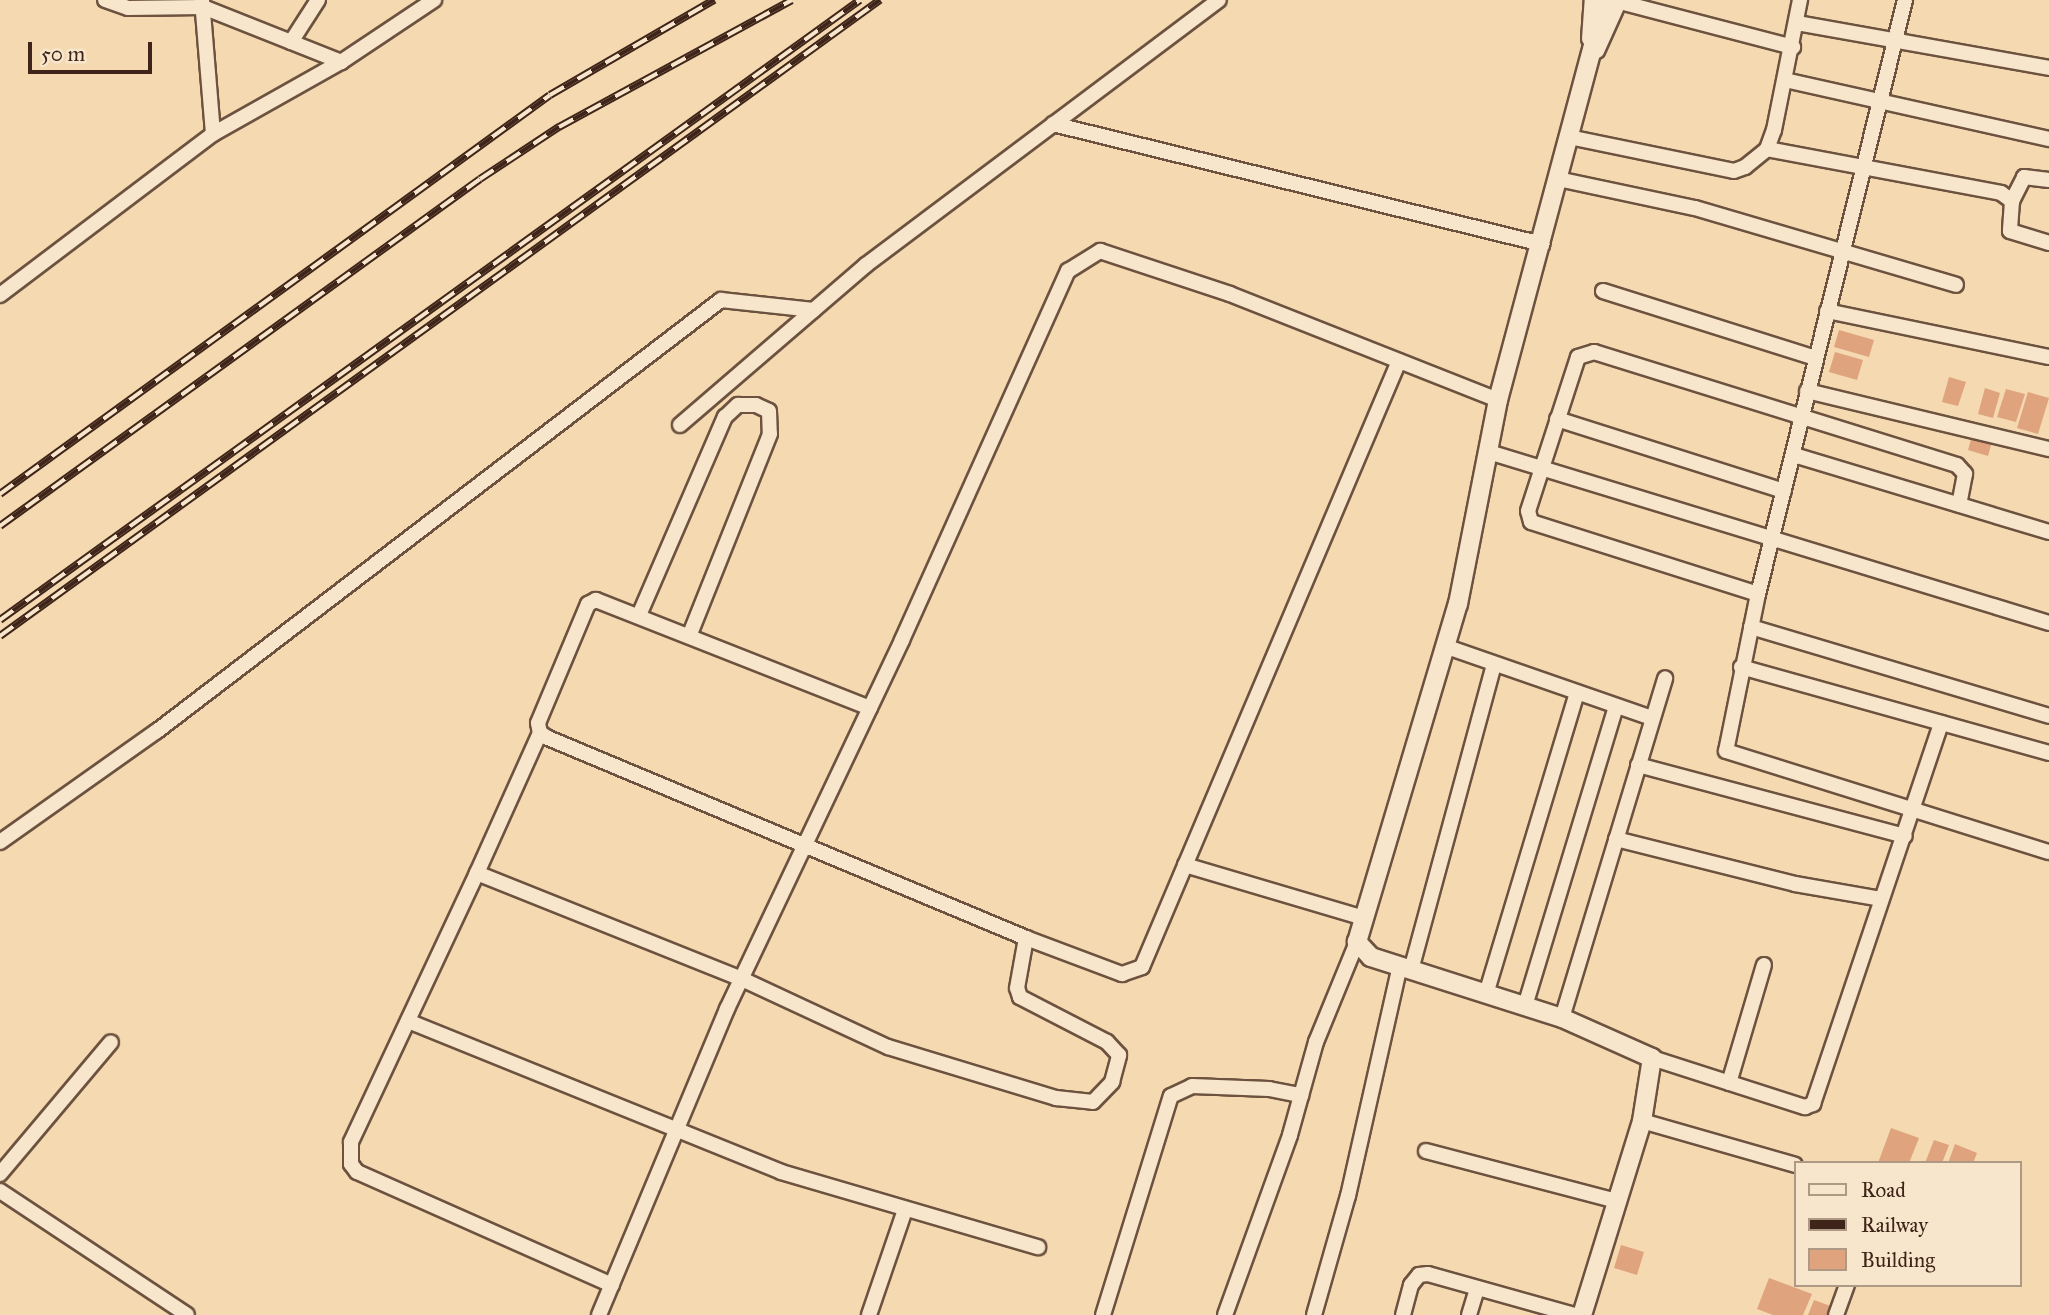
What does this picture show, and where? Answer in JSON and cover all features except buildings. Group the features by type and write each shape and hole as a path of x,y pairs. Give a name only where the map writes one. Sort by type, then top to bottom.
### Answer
{"street":[{"path":"105,0 138,9 202,3 341,62"},
{"path":"291,42 318,0"},
{"path":"0,295 213,134 341,62 433,0"},
{"path":"680,425 813,310 1053,124 1219,0"},
{"path":"1569,137 1734,171 1767,149 1793,47 1800,0"},
{"path":"1905,0 1807,391 1804,417 1771,539 1741,667 1734,700 1737,712 1726,751 2049,852"},
{"path":"1225,1315 1317,1042 1357,942 1361,917 1447,648 1492,453 1498,400 1588,72 1602,1 1793,47"},
{"path":"202,3 213,134"},
{"path":"1797,23 2049,68"},
{"path":"1785,80 1880,97 2049,139"},
{"path":"1053,124 1542,244"},
{"path":"1767,149 1863,163 2001,193 2012,201"},
{"path":"2049,180 2024,177 2012,201 2010,232 2049,243"},
{"path":"1558,179 1695,208 1956,285"},
{"path":"599,1315 742,979 870,708 1068,271 1100,251 1230,295 1498,400"},
{"path":"1603,291 1815,358"},
{"path":"0,842 158,731 721,300 813,310"},
{"path":"1827,311 2049,357"},
{"path":"1758,594 1539,527 1531,522 1528,511 1574,361 1585,352 1957,465 1965,474 1959,504"},
{"path":"540,733 1026,938 1130,973 1142,967 1399,361"},
{"path":"1807,391 2049,449"},
{"path":"640,614 726,417 738,405 756,405 769,411 770,434 690,634"},
{"path":"1557,419 1784,491"},
{"path":"1492,453 2049,623"},
{"path":"1794,455 2049,532"},
{"path":"612,1285 357,1172 351,1164 351,1142 540,733 540,713 588,604 596,600 608,602 870,708"},
{"path":"1751,627 2049,716"},
{"path":"1447,648 1652,718"},
{"path":"1314,1315 1348,1196 1406,968 1494,664"},
{"path":"1741,667 2049,753"},
{"path":"1562,1018 1665,678"},
{"path":"1486,993 1577,692"},
{"path":"1525,1006 1616,706"},
{"path":"1357,942 1371,957 1562,1018 1652,1058 1805,1107 1813,1104 1881,899 1914,811 1941,723"},
{"path":"1638,765 1905,836"},
{"path":"1616,839 1795,884 1881,899"},
{"path":"1185,865 1361,917"},
{"path":"477,873 742,979 888,1047 1048,1096 1093,1102 1112,1082 1119,1055 1107,1042 1020,998 1017,988 1026,938"},
{"path":"1729,1083 1764,965"},
{"path":"408,1021 781,1172 1038,1247"},
{"path":"0,1174 111,1042"},
{"path":"1582,1315 1642,1121 1652,1058"},
{"path":"1103,1315 1171,1096 1192,1086 1269,1089 1301,1096"},
{"path":"1642,1121 1794,1165"},
{"path":"1426,1151 1617,1201"},
{"path":"0,1191 187,1315"},
{"path":"869,1315 905,1210"},
{"path":"1403,1315 1419,1275 1575,1315"},
{"path":"1836,1315 1846,1287"},
{"path":"1469,1315 1477,1288"}],"railway":[{"path":"0,494 550,95 714,0"},
{"path":"0,526 480,179 559,127 792,0"},
{"path":"0,620 860,0"},
{"path":"0,636 880,0"}]}
